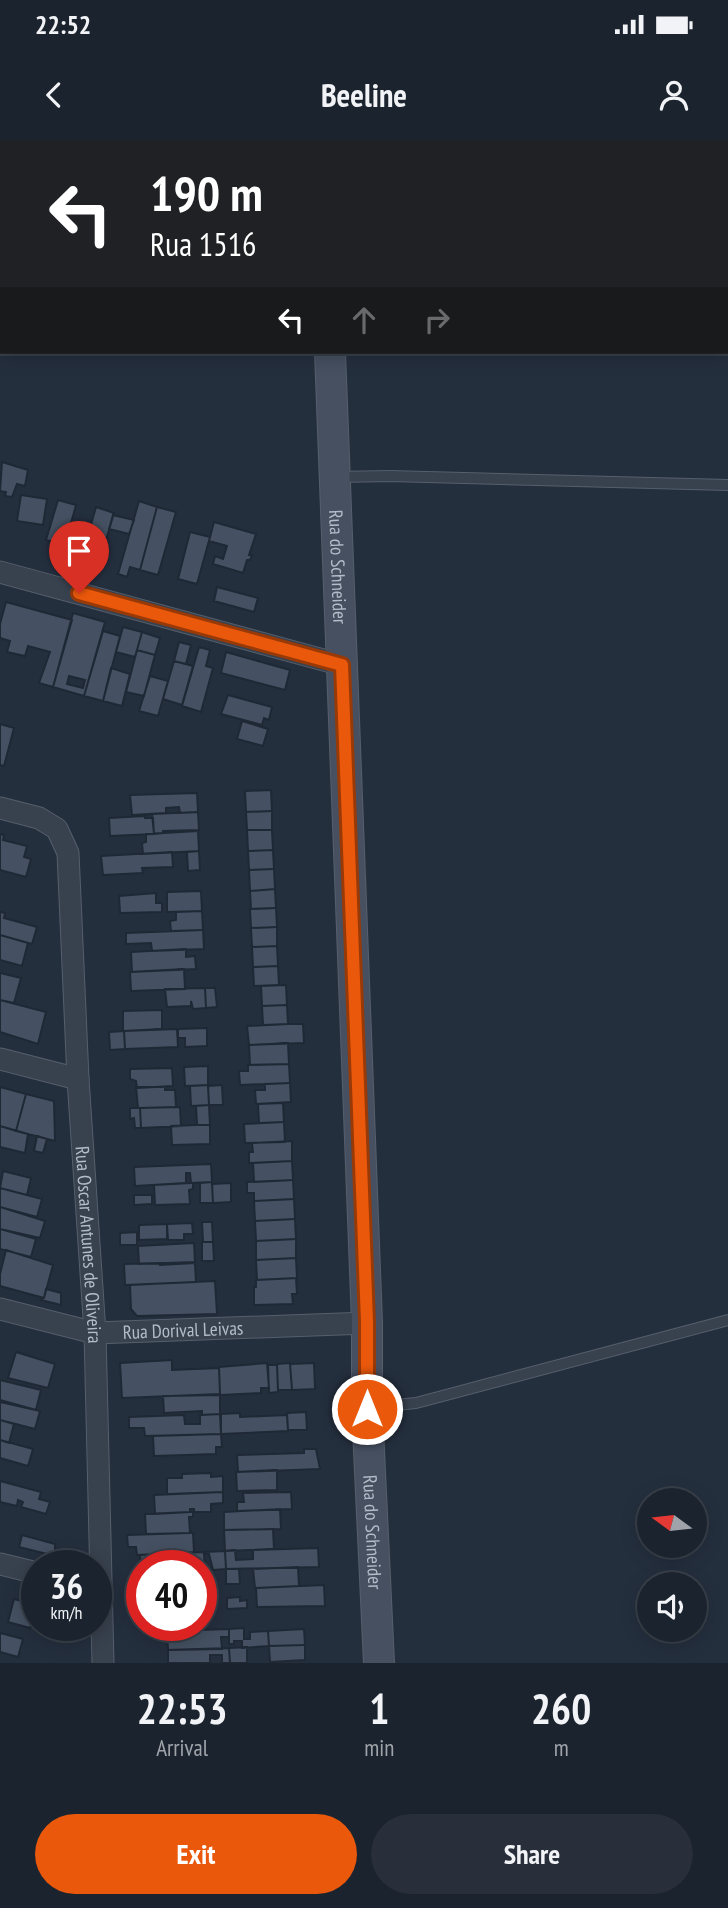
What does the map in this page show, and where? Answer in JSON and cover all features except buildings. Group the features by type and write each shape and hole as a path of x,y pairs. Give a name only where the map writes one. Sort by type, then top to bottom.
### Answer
{"street":[{"name":"Rua do Schneider","path":"330,354 367,1322 367,1409 379,1663"},
{"path":"0,572 342,665"},
{"name":"Rua Oscar Antunes de Oliveira","path":"0,808 39,818 57,829 68,853 78,1079 94,1333 97,1550"},
{"path":"0,1059 78,1079"},
{"name":"Rua Dorival Leivas","path":"0,1309 94,1333 367,1322"},
{"path":"0,1564 21,1569"},
{"name":"Rua Oscar Antunes de Oliveira","path":"101,1641 103,1663"}],"lane":[{"path":"335,477 390,476 728,485"},
{"path":"367,1409 416,1403 728,1320"}],"route":[{"path":"79,593 342,665 367,1322 367,1409"}]}
